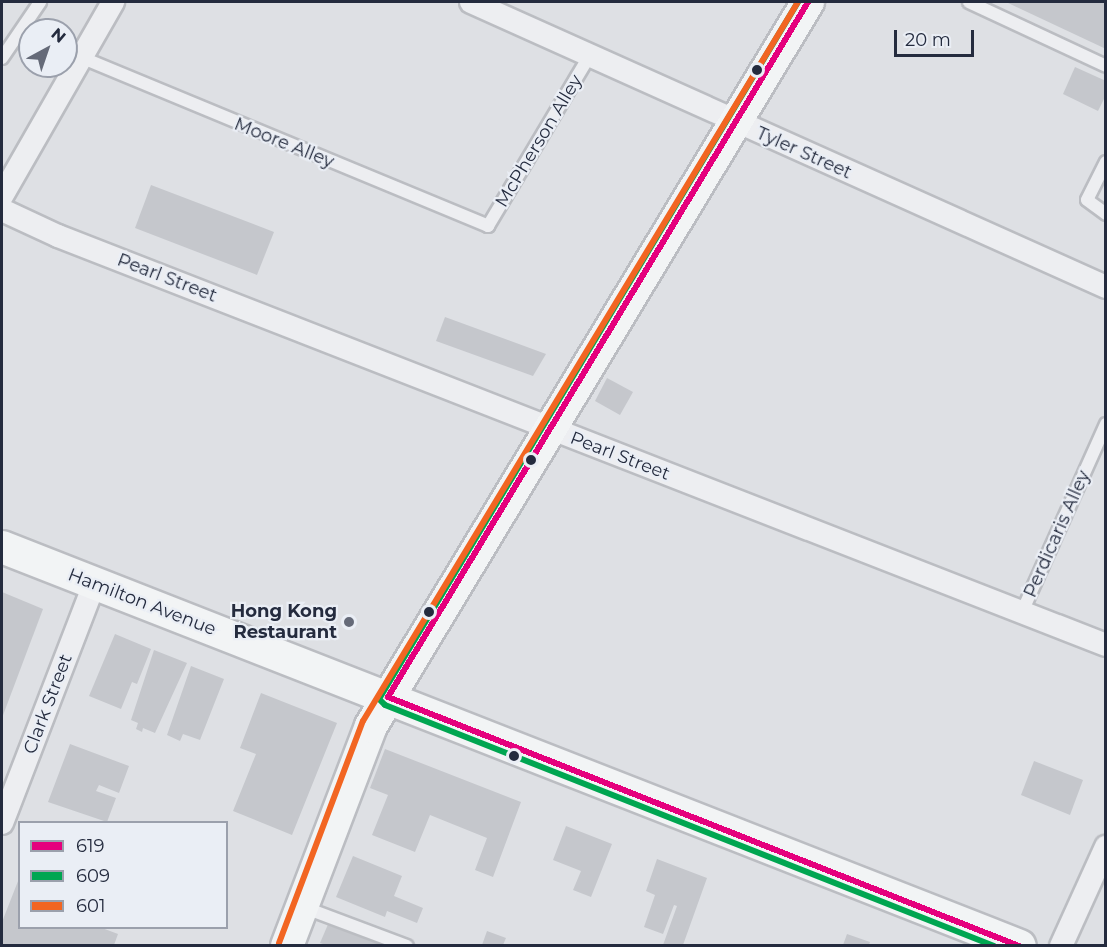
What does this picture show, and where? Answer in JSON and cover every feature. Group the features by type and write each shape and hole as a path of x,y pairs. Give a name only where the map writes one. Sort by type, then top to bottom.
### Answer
{"street":[{"path":"78,48 113,2"},
{"name":"Tyler Street","path":"471,2 1106,287"},
{"path":"287,945 371,726 808,2"},
{"path":"2,196 61,78"},
{"name":"Pearl Street","path":"2,210 58,236 1106,645"},
{"name":"Hamilton Avenue","path":"2,547 1020,945"},
{"name":"Clark Street","path":"2,823 94,584"},
{"path":"1061,945 1106,847"}],"lane":[{"path":"32,18 40,2"},
{"path":"969,2 1106,66"},
{"path":"2,58 18,41"},
{"name":"McPherson Alley","path":"488,226 590,55"},
{"name":"Moore Alley","path":"78,57 488,226"},
{"path":"1106,162 1088,200 1106,214"},
{"name":"Perdicaris Alley","path":"1022,612 1106,423"},
{"path":"302,906 407,945"}],"building":[{"path":"1006,2 1106,2 1106,49"},
{"path":"1075,67 1106,81 1106,95 1098,111 1063,94"},
{"path":"151,185 274,232 257,275 135,228"},
{"path":"445,317 546,354 533,376 436,341"},
{"path":"607,378 633,392 620,415 595,401"},
{"path":"2,592 43,609 2,718"},
{"path":"115,634 151,649 137,684 132,682 121,709 89,696"},
{"path":"154,650 187,663 155,733 143,728 142,732 136,729 138,723 131,720"},
{"path":"191,666 224,679 200,740 183,734 180,741 167,735"},
{"path":"261,693 337,723 292,835 233,811 256,754 240,748"},
{"path":"70,744 129,766 119,793 99,785 96,791 116,798 107,821 48,802"},
{"path":"385,749 521,802 493,877 475,870 487,838 430,815 415,852 372,835 388,795 370,788"},
{"path":"1034,761 1083,780 1070,815 1021,795"},
{"path":"566,826 612,844 591,897 573,890 581,871 553,860"},
{"path":"353,856 402,876 394,896 423,908 417,923 387,911 385,917 336,897"},
{"path":"657,859 707,878 683,945 663,945 677,906 674,905 663,934 644,927 655,895 646,891"},
{"path":"18,881 18,929 105,929 118,934 114,945 2,945 2,922"},
{"path":"329,922 389,945 326,945 320,943"},
{"path":"487,931 506,938 503,945 482,945"},
{"path":"847,934 870,942 869,945 843,945"}],"transit line":[{"name":"609","path":"798,2 379,699 385,705 994,946"},
{"name":"601","path":"279,943 363,721 798,2"},
{"name":"619","path":"808,2 388,697 1019,946"}],"place":[{"name":"Hong Kong Restaurant","path":"349,622"}]}
